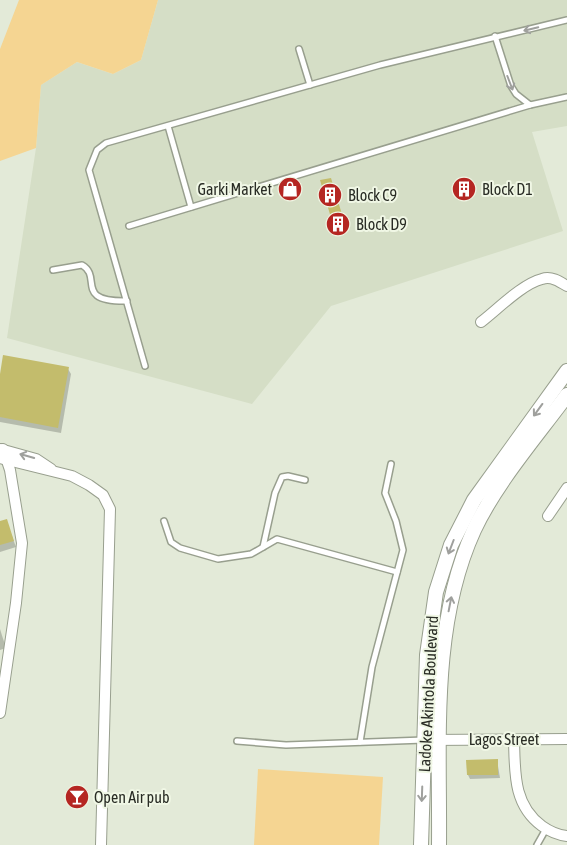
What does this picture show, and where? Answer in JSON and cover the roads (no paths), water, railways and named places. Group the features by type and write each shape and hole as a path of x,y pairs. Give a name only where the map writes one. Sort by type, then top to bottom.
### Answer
{"street":[{"path":"481,322 530,284 543,278 557,280 567,286"},
{"name":"Ladoke Akintola Boulevard","path":"421,845 430,623 436,592 451,545 474,500 567,371"},
{"name":"Ladoke Akintola Boulevard","path":"439,845 440,740 446,624 452,595 465,552 486,506 567,396"},
{"path":"2,454 36,468 52,470 89,484 103,495 110,509 101,845"},
{"path":"0,713 5,648 22,543 10,470 2,454"},
{"path":"548,516 567,488"},
{"name":"Lagos Street","path":"424,740 567,739"},
{"path":"514,740 516,789 523,806 534,820 546,829 567,836"}],"lane":[{"path":"145,366 89,170 97,150 106,143 310,85 496,36 567,20"},
{"path":"496,36 511,86 516,94 530,105"},
{"path":"299,49 310,85"},
{"path":"129,226 530,105 567,97"},
{"path":"168,126 191,207"},
{"path":"53,270 82,265 89,272 95,294 101,299 127,301"},
{"path":"360,742 372,667 403,550 401,537 385,493 391,464"},
{"path":"263,547 275,493 282,477 288,476 305,480"},
{"path":"164,521 171,542 180,548 218,559 251,554 276,539 397,572"},
{"path":"237,741 286,745 424,740"},
{"path":"537,845 546,829"}],"place":[{"name":"Garki Market","path":"290,189"},
{"name":"Block D1","path":"464,189"},
{"name":"Block C9","path":"330,195"},
{"name":"Block D9","path":"338,224"},
{"name":"Open Air pub","path":"77,797"}]}
